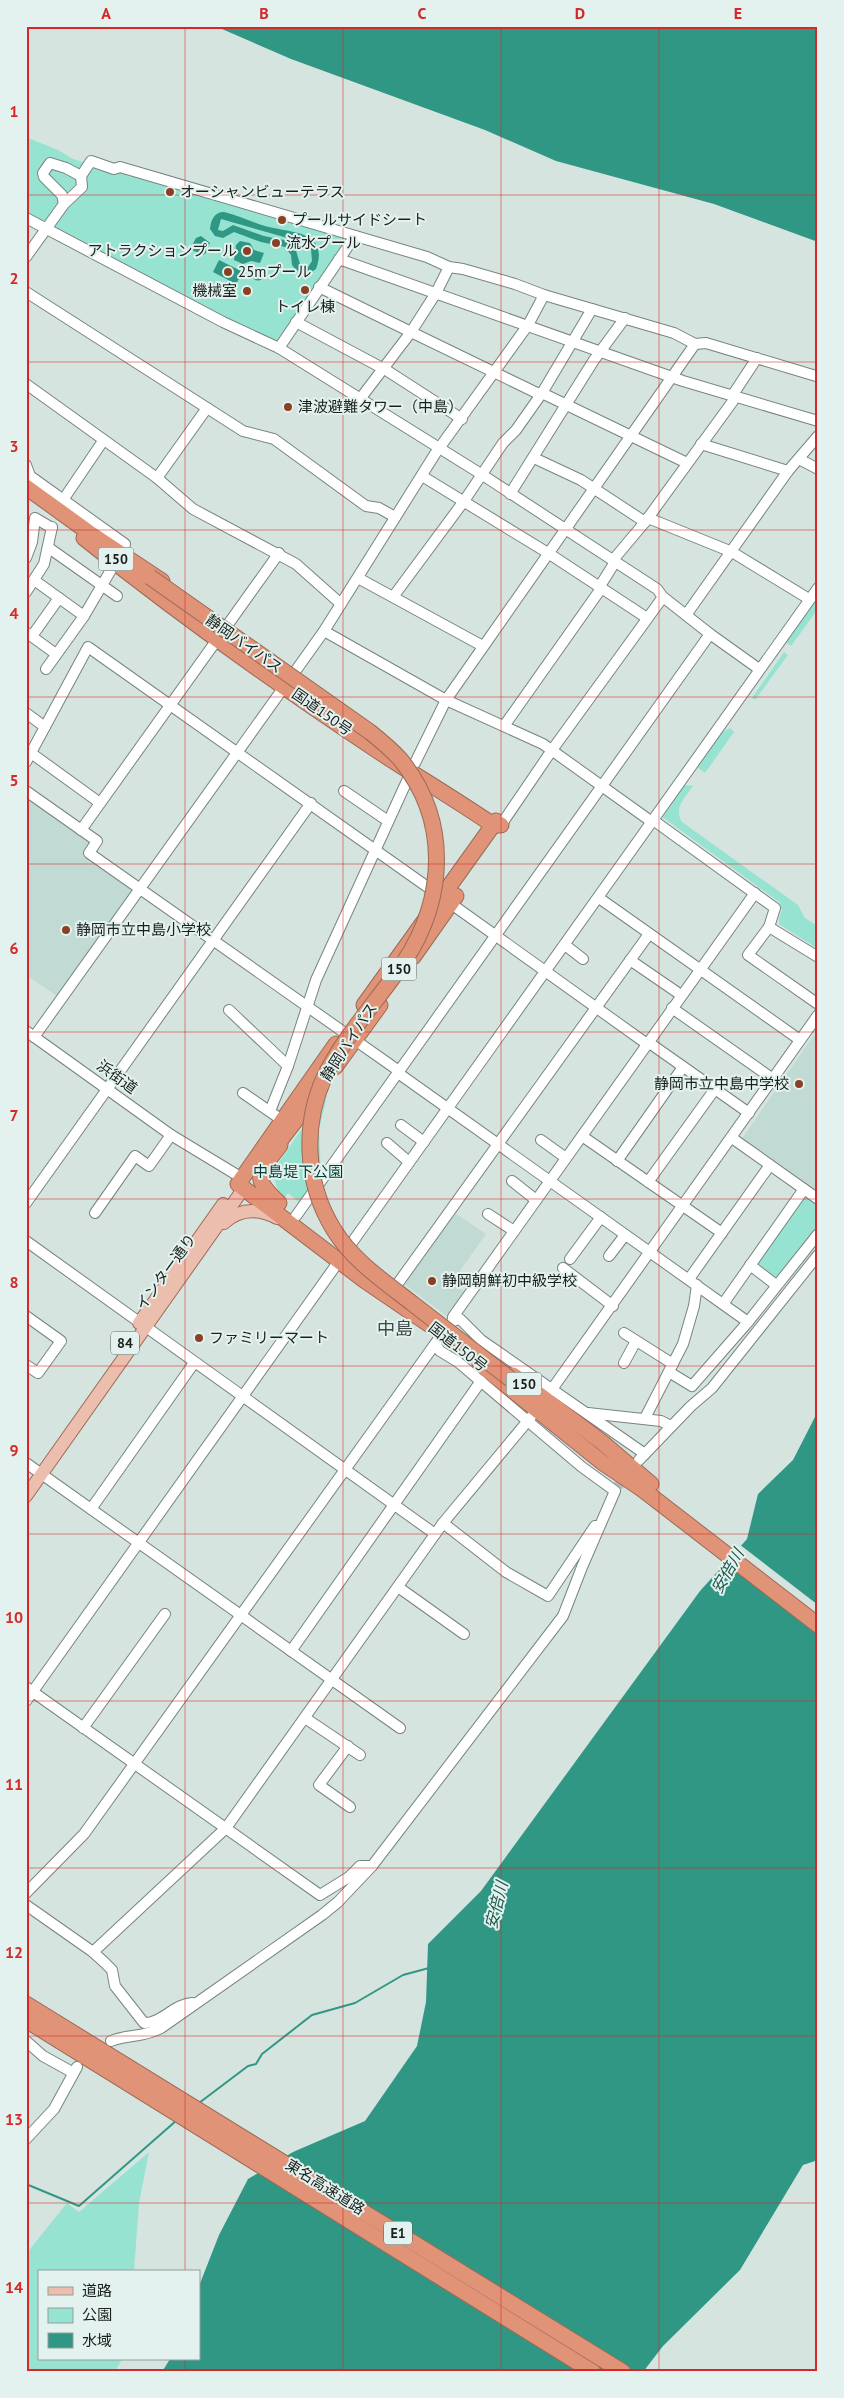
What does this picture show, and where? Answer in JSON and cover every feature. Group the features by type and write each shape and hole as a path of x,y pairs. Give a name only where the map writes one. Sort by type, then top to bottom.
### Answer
{"highway":[{"name":"静岡バイパス","path":"30,496 370,732 399,758 418,786 430,815 436,844 437,870 432,903 417,942 341,1050 324,1078 315,1103 311,1124 310,1153 312,1172 320,1201 329,1221 352,1253 400,1294 521,1390"},
{"name":"国道150号","path":"86,535 226,626 288,680 444,792 497,824 349,1038 278,1122 243,1183"},
{"name":"国道150号","path":"119,558 216,640 288,680"},
{"name":"国道150号","path":"278,1122 280,1145 262,1170 260,1178 262,1188 338,1254 396,1286 444,1331"},
{"name":"国道150号","path":"243,1183 279,1203"},
{"name":"国道150号","path":"243,1183 444,1331 562,1411 648,1488 818,1613"},
{"name":"国道150号","path":"521,1390 648,1488 818,1624"},
{"name":"東名高速道路","path":"30,2014 122,2063 623,2372"},
{"name":"東名高速道路","path":"30,2014 109,2071 593,2372"}],"main road":[{"name":"インター通り","path":"26,1481 216,1231 243,1183"},
{"name":"インター通り","path":"143,1325 243,1183"},
{"path":"216,1231 239,1213 260,1211 276,1218 338,1254"},
{"name":"インター通り","path":"26,1496 34,1469"}],"street":[{"path":"26,256 64,204 82,187 81,176 91,161 114,168 120,166 427,257 449,267 463,269 515,284 544,295 674,333 695,344 706,343 816,376"},
{"path":"64,204 62,194 46,181 43,173 50,163 66,168 81,176"},
{"path":"26,218 47,227 223,322 279,348 481,474 657,589 663,597 710,634 759,669"},
{"path":"279,348 319,287 356,236"},
{"path":"339,259 672,377 818,421"},
{"path":"360,399 412,332 436,293 449,267"},
{"path":"319,287 687,464"},
{"path":"26,292 243,432 274,438 366,506 380,508 395,517"},
{"path":"30,1034 140,889 324,631 439,448 496,372 528,325 544,295"},
{"path":"394,597 464,501 481,474 542,393 592,309"},
{"path":"510,494 601,351 625,318"},
{"path":"296,322 382,370 462,418"},
{"path":"242,1093 278,1122 288,1066 316,980 388,821 446,700 695,344"},
{"path":"504,726 600,590 600,586 614,561 733,402 734,397 757,358"},
{"path":"26,384 157,478 193,509 296,564 341,604"},
{"path":"157,478 207,408"},
{"path":"686,615 788,471 818,436"},
{"path":"63,500 104,441"},
{"path":"701,444 788,471"},
{"path":"534,458 595,488 646,520 732,552 809,599"},
{"path":"799,459 818,468"},
{"path":"26,465 30,476 125,544 119,558 84,616 46,669"},
{"path":"422,476 548,553 647,618"},
{"path":"26,558 32,542 35,518 52,528 44,564 26,592"},
{"path":"49,548 117,596"},
{"path":"81,830 278,554"},
{"path":"358,578 479,644 482,648"},
{"path":"34,580 84,616"},
{"path":"26,1700 30,1689 139,1543 243,1398 338,1254 424,1142 818,588"},
{"path":"497,824 537,773 663,597"},
{"path":"56,654 29,634 59,598"},
{"path":"324,631 446,700 552,750 602,787 756,893 775,908 769,927 748,955 818,1004"},
{"path":"296,1216 710,634"},
{"path":"100,803 28,757 88,647 238,751 545,972 749,1113"},
{"path":"26,713 45,726"},
{"path":"344,790 388,821"},
{"path":"26,791 97,841 88,853 399,1072 748,1322"},
{"path":"26,1203 106,1088 311,803"},
{"path":"26,1893 84,1834 444,1331 681,995 756,893"},
{"path":"598,898 800,1040"},
{"path":"769,927 818,957"},
{"path":"396,1286 649,934"},
{"path":"564,946 583,959"},
{"path":"630,960 681,995"},
{"path":"672,1008 773,1079"},
{"path":"229,1010 288,1066"},
{"path":"551,1390 818,1015"},
{"name":"浜街道","path":"30,1034 171,1135 191,1146 224,1176 243,1183"},
{"path":"617,1161 684,1067"},
{"path":"648,1182 715,1089"},
{"path":"401,1125 424,1142"},
{"path":"95,1213 135,1156 149,1166 171,1135"},
{"path":"582,1136 722,1233"},
{"path":"732,1138 818,1199"},
{"path":"541,1140 566,1158"},
{"path":"387,1143 409,1162"},
{"path":"644,1418 683,1344 694,1306 693,1282 722,1233 770,1165"},
{"path":"512,1181 536,1200"},
{"path":"723,1304 804,1189"},
{"path":"488,1214 514,1231"},
{"path":"601,1217 567,1264 612,1306"},
{"path":"624,1333 692,1386 748,1322 818,1234"},
{"path":"610,1256 625,1235"},
{"path":"26,1241 435,1534"},
{"path":"111,2041 150,2034 197,2003 338,1902 372,1866 564,1616 582,1567 604,1520 616,1488 458,1362 440,1351 444,1331 460,1319 481,1340 551,1390 588,1413 642,1457 671,1426 712,1388 818,1255"},
{"path":"750,1265 776,1285"},
{"path":"26,1316 61,1341 38,1373 26,1365"},
{"path":"624,1363 636,1341"},
{"path":"91,1509 194,1363"},
{"path":"291,1651 481,1381"},
{"path":"588,1413 644,1418 667,1422 671,1426"},
{"path":"93,1952 226,1828 443,1523 529,1419"},
{"path":"34,1469 400,1728"},
{"path":"443,1523 506,1572 548,1596 596,1526 604,1520"},
{"path":"398,1586 464,1634"},
{"path":"84,1728 165,1614"},
{"path":"30,1689 320,1895 350,1877 360,1866 372,1866"},
{"path":"305,1718 360,1755"},
{"path":"348,1746 320,1785 350,1807"},
{"path":"26,1905 93,1952 112,1970 115,1986 144,2023 154,2021 181,2006 197,2003"},
{"path":"26,2041 42,2056 74,2069 54,2109 26,2139"}],"shaded area":[{"name":"静岡市立中島小学校","path":"26,794 91,842 84,853 136,889 57,996 26,975"},
{"name":"静岡市立中島中学校","path":"818,1029 818,1194 741,1140"},
{"path":"453,1212 486,1234 452,1282 467,1294 449,1318 402,1282"}],"green space":[{"path":"26,137 58,150 73,159 114,171 120,169 347,236 349,240 281,340 276,341 223,317 26,212"},
{"path":"818,598 818,609 791,646 786,642"},
{"path":"784,652 788,655 755,700 752,698"},
{"path":"730,728 734,732 705,773 697,767 722,732"},
{"path":"683,785 693,786 679,808 682,822 798,905 805,918 818,926 818,949 779,924 782,910 779,902 661,816"},
{"name":"中島堤下公園","path":"325,1094 327,1096 319,1130 321,1176 300,1203 288,1193 284,1198 280,1194 275,1180 276,1171 280,1161"},
{"path":"806,1195 818,1203 818,1229 776,1281 755,1263 803,1196"},
{"path":"149,2152 139,2203 134,2270 38,2270 38,2360 121,2360 115,2372 26,2372 26,2254 67,2203 79,2212"}],"water":[{"path":"215,26 818,26 818,242 714,204 556,161 485,130 291,59"},
{"name":"流水プール","path":"221,212 265,226 296,232 313,240 319,256 316,269 308,274 296,270 292,265 291,255 285,247 261,242 234,232 223,238 215,236 210,229 211,223 215,215","holes":["221,219 305,243 311,249 312,261 308,267 300,264 295,247 284,240 264,236 233,225 223,231 218,230"]},
{"path":"201,236 210,243 206,253 203,255 190,249 196,238"},
{"name":"アトラクションプール","path":"240,241 250,243 254,250 264,253 260,263 251,261 243,264 234,260 236,245"},
{"name":"25mプール","path":"219,260 243,272 236,284 213,272"},
{"path":"258,269 264,275 258,281 252,275"},
{"name":"安倍川","path":"818,1411 818,2160 803,2165 740,2270 663,2346 643,2372 162,2372 169,2360 200,2360 200,2283 219,2235 248,2179 293,2152 365,2121 417,2046 426,2002 428,1944 481,1891 700,1591 747,1539 758,1494 793,1460"}],"pier":[{"path":"739,1544 818,1605 818,1633 724,1561"}],"waterway":[{"path":"199,2103 248,2066 256,2064 262,2054 312,2015 355,2003 403,1975 429,1968"},
{"path":"26,2184 79,2206 177,2120"}],"tunnel":[{"path":"618,1486 629,1473"}],"place":[{"name":"オーシャンビューテラス","path":"170,192"},
{"name":"プールサイドシート","path":"282,220"},
{"name":"流水プール","path":"276,243"},
{"name":"アトラクションプール","path":"247,251"},
{"name":"25mプール","path":"228,272"},
{"name":"トイレ棟","path":"305,290"},
{"name":"機械室","path":"247,291"},
{"name":"津波避難タワー（中島）","path":"288,407"},
{"name":"静岡市立中島小学校","path":"66,930"},
{"name":"静岡市立中島中学校","path":"799,1084"},
{"name":"静岡朝鮮初中級学校","path":"432,1281"},
{"name":"ファミリーマート","path":"199,1338"}],"district":[{"name":"中島","path":"395,1329"}]}
